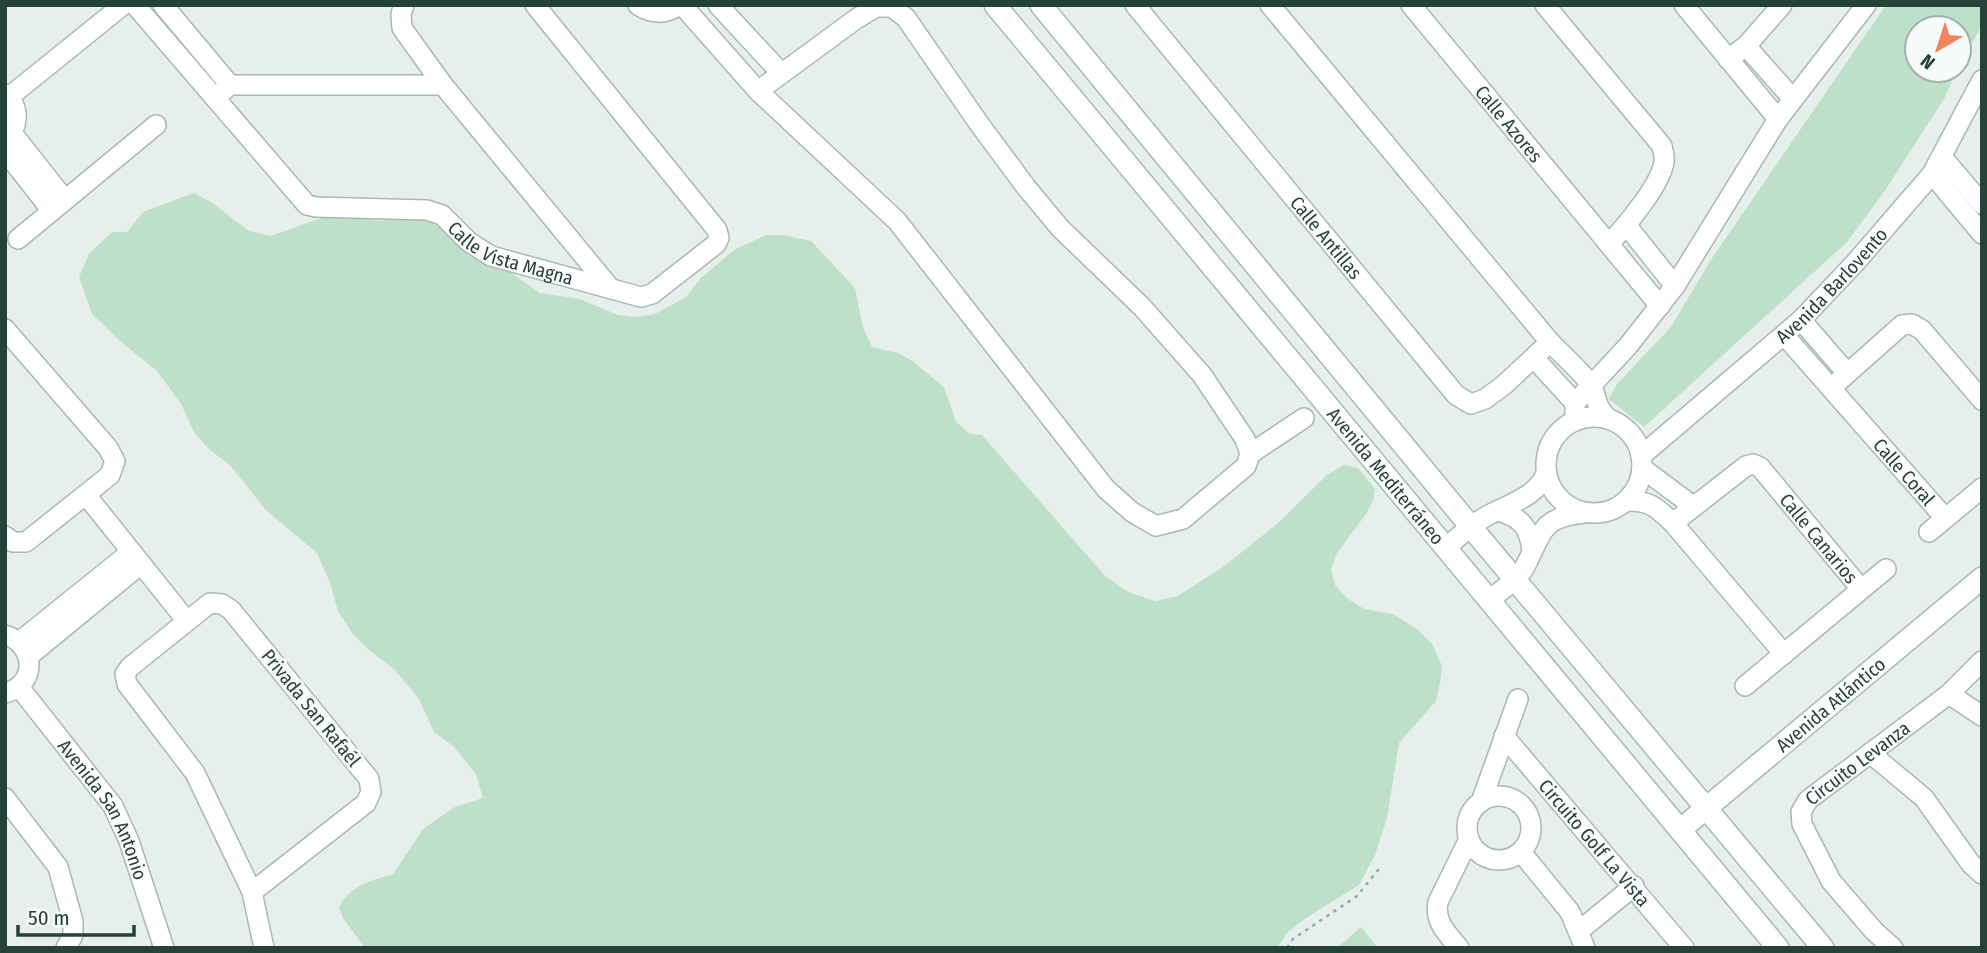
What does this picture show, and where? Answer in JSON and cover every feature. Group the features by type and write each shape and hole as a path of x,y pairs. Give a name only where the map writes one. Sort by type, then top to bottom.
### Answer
{"street":[{"path":"58,205 8,142 17,115 15,105 7,96 123,5"},
{"name":"Calle Vista Magna","path":"135,5 222,92"},
{"name":"Calle Vista Magna","path":"163,5 222,92 307,205 427,210 442,215 469,242 491,256 641,297 652,294 716,244 719,238 717,230 535,5"},
{"name":"Calle Vista Magna","path":"404,5 401,14 402,28 443,85 611,289"},
{"path":"638,5 657,13 680,5 758,91 897,221 1106,489 1132,512 1156,526 1183,519 1246,466 1250,454 1245,439 1202,375 1142,307 1096,264 1034,197 979,125 906,18 892,7 876,7 856,19 758,91"},
{"path":"718,5 781,73"},
{"name":"Avenida Mediterráneo","path":"995,5 1778,948"},
{"name":"Avenida Mediterráneo","path":"1041,5 1471,527 1823,948"},
{"name":"Calle Antillas","path":"1135,5 1456,395 1471,404 1485,399 1550,342"},
{"path":"1270,5 1550,342 1591,386 1601,413 1630,433 1642,462 1693,506"},
{"name":"Calle Azores","path":"1411,5 1660,306"},
{"path":"1545,5 1662,146 1665,158 1662,169 1627,226 1609,243"},
{"path":"1684,5 1778,119"},
{"path":"1728,60 1746,46 1782,5"},
{"path":"1445,548 1471,527 1536,489 1544,481 1551,442 1566,426 1591,386 1675,286 1778,119 1866,5"},
{"path":"1746,46 1793,99"},
{"name":"Avenida Barlovento","path":"1642,462 1801,320 1855,263 1937,165 1982,80"},
{"path":"222,92 443,85"},
{"path":"18,239 156,125"},
{"path":"1937,165 1982,204"},
{"path":"1937,165 1982,234"},
{"path":"1627,226 1675,286"},
{"path":"1801,320 1847,373"},
{"path":"1831,388 1902,325 1912,324 1922,330 1982,400"},
{"path":"5,329 107,448 115,461 110,475 26,542 13,542 5,536"},
{"name":"Calle Coral","path":"1784,335 1945,518 1982,488"},
{"path":"1534,358 1575,412 1610,420"},
{"path":"1250,454 1304,418"},
{"path":"1627,501 1638,485 1642,462"},
{"name":"Calle Canarios","path":"1673,523 1746,466 1753,464 1760,467 1861,589 1745,687"},
{"path":"1546,472 1552,489 1560,500 1584,513"},
{"path":"86,495 186,621"},
{"path":"1489,600 1522,571 1544,528 1557,518 1606,512 1627,501 1646,501 1673,523 1784,654"},
{"path":"1498,511 1525,524 1532,550"},
{"path":"1929,531 1945,518"},
{"path":"12,690 29,673 18,644 136,558"},
{"path":"1861,589 1886,569"},
{"name":"Avenida Atlántico","path":"1680,830 1982,578"},
{"name":"Privada San Rafaél","path":"252,892 366,803 371,792 369,779 231,610 222,604 210,603 130,667 125,674 127,684 195,773 252,892 264,948"},
{"name":"Circuito Levanza","path":"1893,948 1874,931 1832,881 1802,824 1801,812 1808,800 1949,694 1982,661"},
{"name":"Avenida San Antonio","path":"12,690 113,806 129,841 164,948"},
{"path":"1949,694 1982,716"},
{"path":"1459,948 1440,925 1436,913 1438,902 1469,839 1469,819 1481,802 1518,699"},
{"name":"Circuito Golf La Vista","path":"1504,736 1684,948"},
{"path":"1870,753 1924,798 1971,864 1982,874"},
{"name":"Circuito Golf La Vista","path":"1481,802 1491,797 1512,799 1527,813 1531,834 1521,852"},
{"path":"5,798 58,867 73,921 73,935 65,948"},
{"path":"1469,839 1474,848 1492,859 1512,858 1521,852 1570,912 1582,939 1634,887"}],"path":[{"path":"1287,948 1293,939 1357,896 1379,869"}],"green space":[{"path":"1886,5 1982,5 1982,26 1973,41 1973,14 1903,14 1903,84 1951,84 1944,99 1884,192 1847,242 1644,427 1609,399 1616,385 1671,327 1710,261"},
{"path":"194,193 211,202 249,231 271,236 324,217 352,215 378,221 414,218 427,221 440,227 470,257 504,268 540,293 580,299 618,315 635,317 655,314 686,297 701,278 734,250 766,235 783,235 811,241 855,288 863,328 872,347 898,353 911,360 944,387 956,422 970,434 982,435 1105,576 1130,593 1156,601 1178,596 1223,567 1277,524 1327,475 1344,465 1358,468 1375,489 1373,501 1337,553 1331,570 1335,585 1348,599 1364,609 1393,614 1417,629 1432,644 1442,666 1436,701 1399,743 1387,818 1375,855 1359,885 1288,932 1277,948 365,948 343,918 339,908 343,900 362,885 393,874 423,829 455,807 483,798 476,774 453,746 434,732 419,699 394,669 352,633 338,611 317,553 266,510 230,465 195,434 181,404 157,371 92,314 79,277 89,254 112,232 127,232 143,212"},
{"path":"1361,927 1378,948 1337,948"}]}
